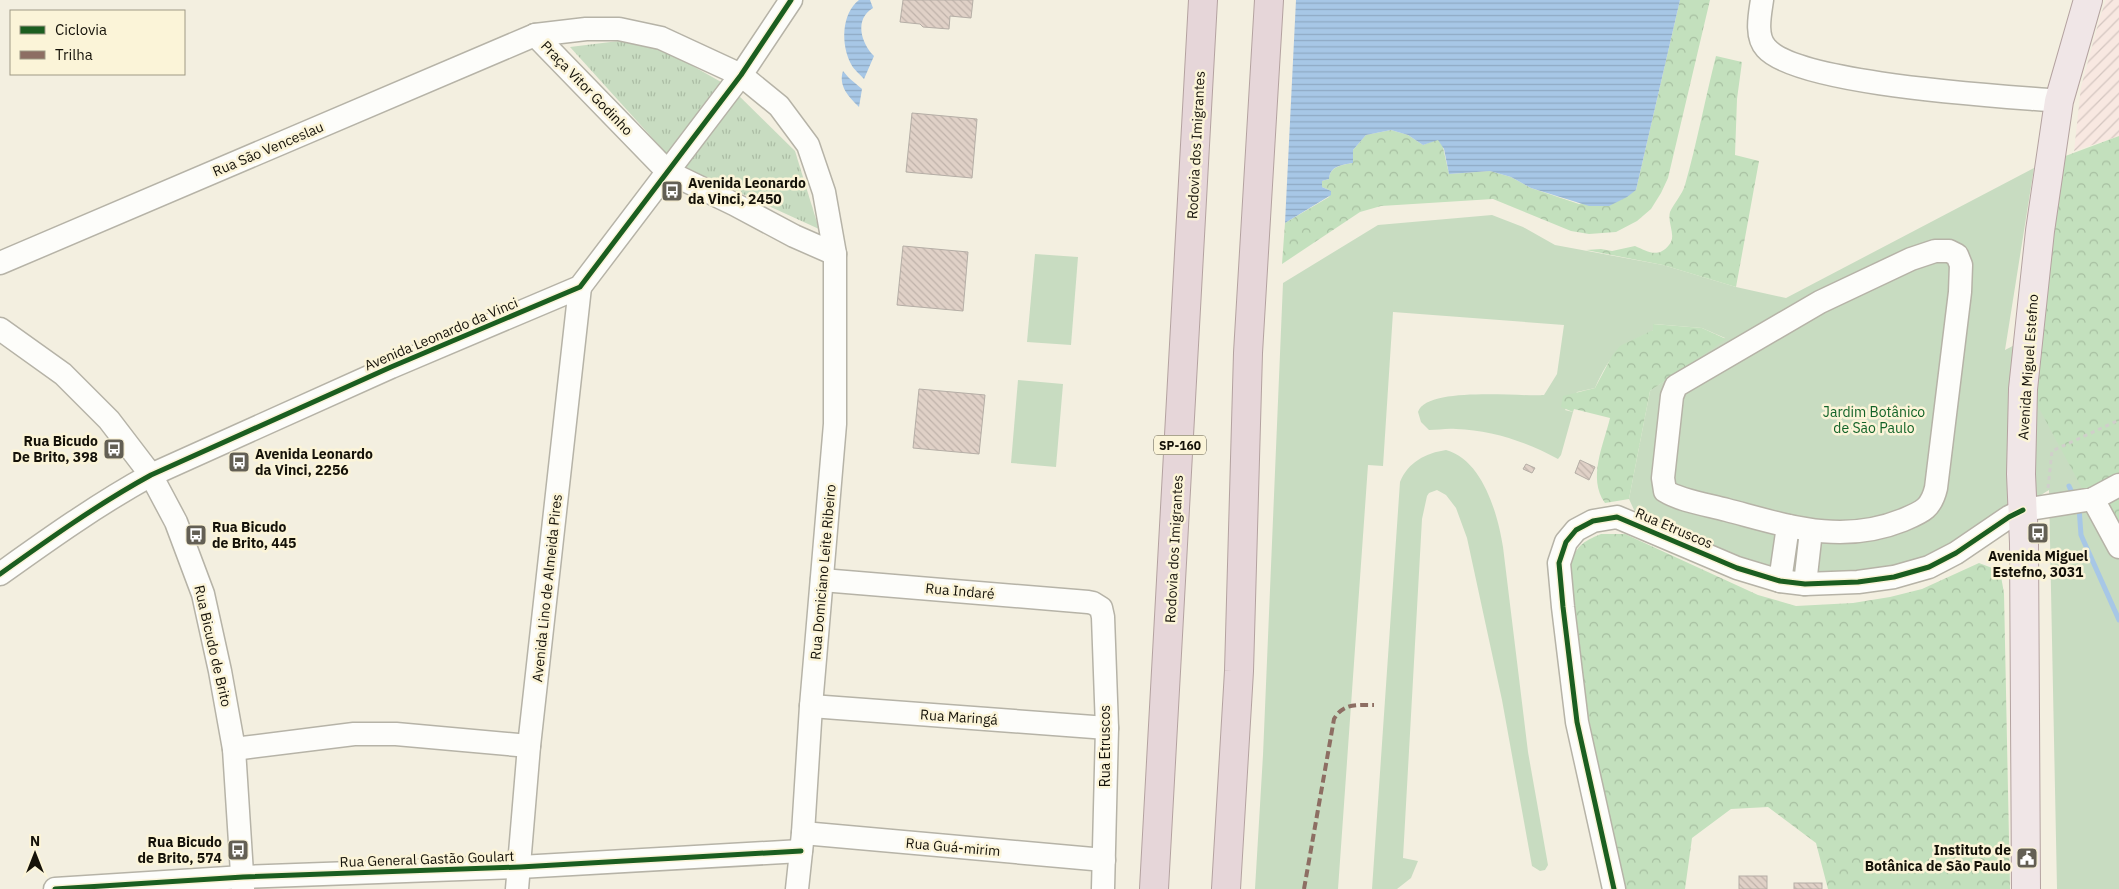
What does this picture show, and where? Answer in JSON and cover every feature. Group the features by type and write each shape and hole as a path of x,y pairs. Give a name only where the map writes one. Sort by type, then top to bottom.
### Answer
{"highway":[{"name":"Rodovia dos Imigrantes","path":"1154,889 1203,0"},
{"path":"1226,889 1239,671 1248,353 1269,0"}],"main road":[{"name":"Avenida Miguel Estefno","path":"2026,889 2034,509 2021,474 2024,389 2040,231 2059,101 2088,0"}],"street":[{"name":"Avenida Leonardo da Vinci","path":"0,574 69,525 151,475 391,367 580,287 741,75 791,0"},
{"path":"1762,0 1760,18 1764,47 1773,55 1788,62 1845,77 1891,86 2059,101"},
{"name":"Praça Vitor Godinho","path":"535,35 586,28 619,28 661,38 741,75 779,106 808,145 824,192 835,254"},
{"name":"Praça Vitor Godinho","path":"535,35 668,172 794,236 835,254"},
{"name":"Rua São Venceslau","path":"0,263 535,35"},
{"path":"1935,251 1949,251 1959,257 1961,265 1960,292 1933,499 1926,510 1884,528 1858,532 1811,531 1665,491 1663,478 1674,389 1820,302 1911,259 1935,251"},
{"name":"Rua Domiciano Leite Ribeiro","path":"797,889 835,424 835,254"},
{"name":"Avenida Lino de Almeida Pires","path":"518,878 529,746 580,287"},
{"name":"Rua Bicudo de Brito","path":"0,328 63,374 109,420 151,475 176,522 203,594 220,671 234,749 243,883"},
{"name":"Rua Etruscos","path":"1614,889 1577,722 1559,563 1566,542 1576,530 1594,522 1617,516 1737,568 1780,582 1805,584 1858,582 1886,578 1929,567 1956,553 2009,517 2034,509 2083,501 2119,485"},
{"path":"2083,501 2119,547"},
{"path":"1780,582 1788,526"},
{"path":"1805,584 1811,531"},
{"name":"Rua Indaré","path":"822,580 1088,602 1098,605"},
{"name":"Rua Etruscos","path":"1098,605 1101,608 1103,617 1107,728 1103,889"},
{"name":"Rua Maringá","path":"811,706 1107,728"},
{"path":"234,749 354,734 396,734 529,746"},
{"name":"Rua Guá-mirim","path":"802,842 1104,860"},
{"name":"Rua General Gastão Goulart","path":"55,889 243,883 518,878 802,842"}],"path":[{"path":"2034,509 2052,451 2119,420"}],"shaded area":[{"path":"2106,0 2119,0 2119,136 2074,151 2081,87"}],"green space":[{"path":"1680,0 1710,0 1668,178 1651,209 1637,221 1616,232 1589,234 1571,231 1493,199 1381,206 1360,212 1282,264 1285,223 1329,197 1331,191 1322,187 1322,181 1329,179 1332,171 1337,167 1353,163 1353,150 1366,135 1391,130 1408,135 1423,145 1438,139 1442,143 1449,174 1490,171 1511,177 1531,188 1579,204 1636,190"},
{"path":"643,38 730,87 795,151 819,229 675,163 570,47"},
{"path":"1716,56 1742,62 1737,99 1735,155 1759,161 1736,287 1663,265 1586,250 1601,249 1612,251 1635,246 1648,252 1657,253 1669,245 1672,234 1669,216 1685,185"},
{"path":"2119,136 2119,557 2027,386 2052,161"},
{"name":"Jardim Botânico de São Paulo","path":"2034,168 2005,350 2119,291 2119,889 2057,889 2049,490 1961,544 1927,561 1814,579 1769,571 1642,521 1629,499 1650,391 1725,338 1702,328 1654,324 1651,332 1630,342 1616,353 1605,367 1595,388 1577,392 1565,410 1573,412 1561,455 1558,459 1534,447 1495,434 1453,429 1429,430 1421,422 1418,412 1425,404 1455,396 1475,394 1544,395 1557,374 1564,325 1393,312 1383,466 1368,465 1338,889 1255,889 1263,755 1283,283 1378,225 1492,215 1523,227 1555,245 1663,265 1736,287 1786,298"},
{"path":"1035,254 1078,257 1071,345 1027,342"},
{"path":"1653,324 1702,328 1726,339 1650,391 1629,499 1605,503 1597,483 1597,472 1598,461 1610,418 1574,409 1573,412 1561,407 1563,396 1595,388 1612,356 1620,346 1653,330"},
{"path":"1018,380 1063,384 1056,467 1011,463"},
{"path":"1446,450 1459,456 1470,465 1479,477 1493,505 1501,534 1528,752 1548,865 1545,870 1540,871 1532,866 1502,700 1467,538 1456,508 1446,495 1437,490 1429,493 1427,496 1422,519 1403,858 1418,861 1411,878 1397,889 1372,889 1400,482 1403,475 1418,460 1431,453"},
{"path":"1601,534 1625,534 1758,595 1796,606 1853,603 1890,597 1922,589 1979,563 2000,571 2004,593 2010,889 1828,889 1816,843 1768,807 1731,809 1692,838 1685,889 1622,889 1588,714 1570,566 1577,549"}],"water":[{"path":"859,0 870,0 873,8 863,18 861,31 869,51 874,56 864,79 851,64 844,39 844,30 849,13"},
{"path":"1296,0 1680,0 1636,190 1609,206 1589,206 1531,188 1511,177 1490,171 1449,174 1444,149 1438,140 1423,145 1408,135 1391,130 1366,135 1353,150 1353,163 1337,167 1331,171 1329,179 1322,181 1322,187 1331,191 1331,195 1285,223"},
{"path":"843,71 862,89 859,107 843,86"}],"building":[{"path":"903,0 973,0 971,18 950,16 949,29 923,27 920,24 900,22"},
{"path":"912,113 977,119 972,178 906,172"},
{"path":"903,246 968,252 963,311 897,305"},
{"path":"919,389 985,395 979,454 913,448"},
{"path":"1580,460 1595,467 1589,480 1575,473"},
{"path":"1526,464 1535,468 1532,473 1523,469"},
{"path":"1790,544 1801,546 1799,559 1788,558"},
{"path":"1739,876 1767,876 1767,889 1739,889"},
{"path":"1794,883 1822,883 1822,889 1794,889"}],"waterway":[{"path":"2069,486 2074,497"},
{"path":"2079,507 2081,535 2119,620"}],"marked path":[{"path":"1304,889 1334,719 1342,710 1351,706 1374,705"}],"cycle path":[{"path":"0,574 93,510 151,475 391,367 580,287 741,75 791,0"},
{"path":"1614,889 1577,722 1563,607 1559,563 1566,542 1576,530 1593,521 1617,517 1737,568 1780,581 1805,584 1858,582 1894,577 1929,567 1956,553 2009,517 2023,510"},
{"path":"55,889 243,877 520,867 801,851"}],"place":[{"name":"Avenida Leonardo da Vinci, 2450","path":"672,191"},
{"name":"Rua Bicudo De Brito, 398","path":"114,449"},
{"name":"Avenida Leonardo da Vinci, 2256","path":"239,462"},
{"name":"Avenida Miguel Estefno, 3031","path":"2038,533"},
{"name":"Rua Bicudo de Brito, 445","path":"196,535"},
{"name":"Rua Bicudo de Brito, 574","path":"238,850"},
{"name":"Instituto de Botânica de São Paulo","path":"2027,858"}]}
